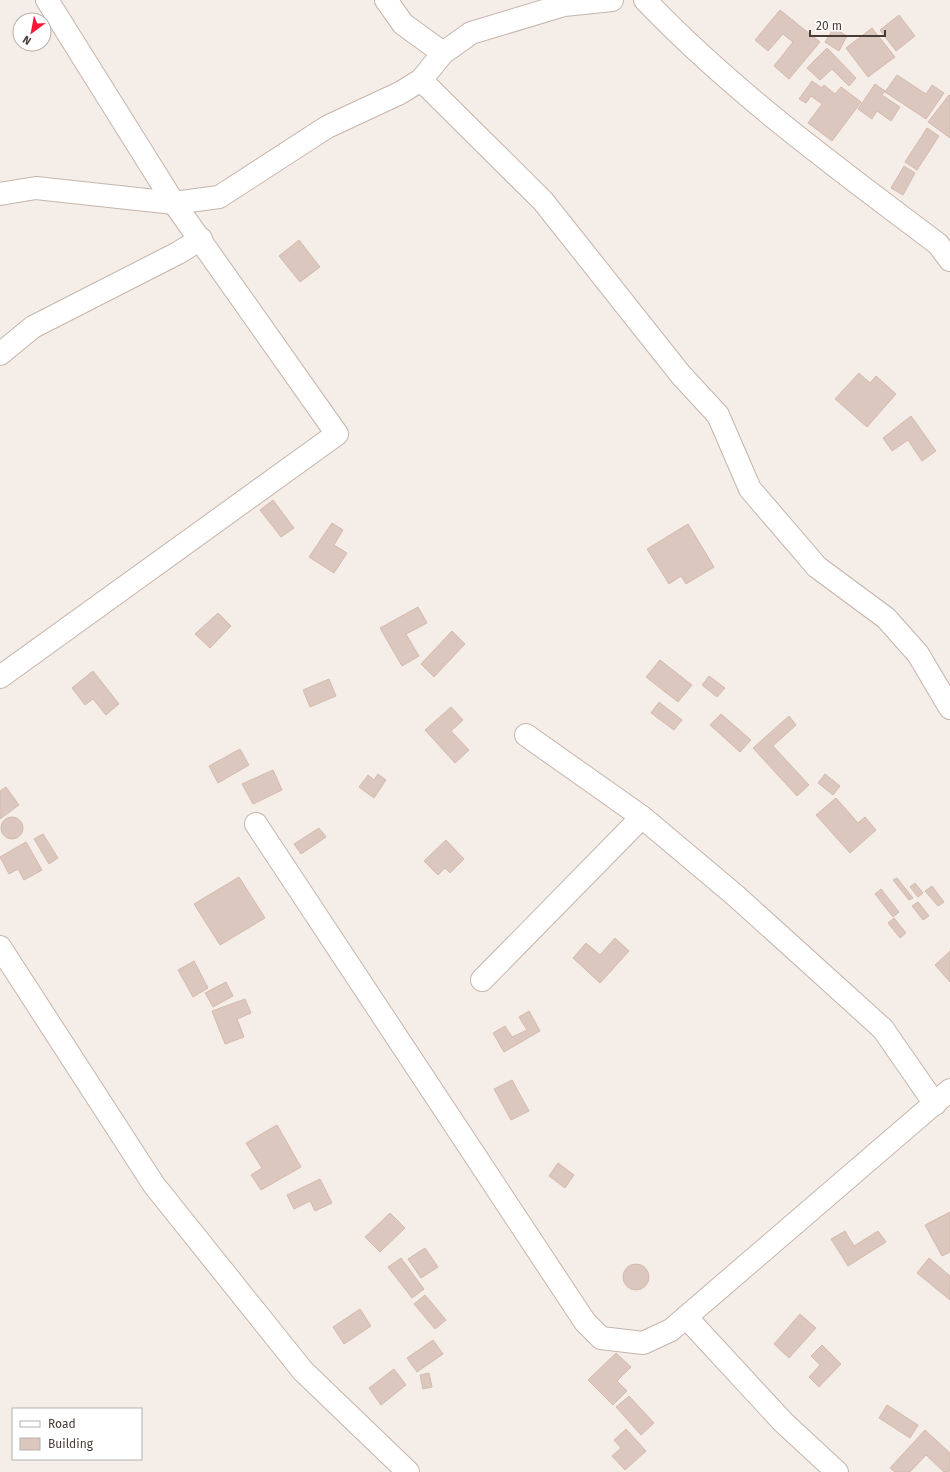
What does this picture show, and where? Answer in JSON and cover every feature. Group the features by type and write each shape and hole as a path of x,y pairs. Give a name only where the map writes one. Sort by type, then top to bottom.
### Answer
{"street":[{"path":"0,677 337,434 174,203 47,0"},
{"path":"386,0 403,24 443,53"},
{"path":"0,194 36,188 174,203 219,197 327,127 400,93 421,80 443,53 471,33 564,5 612,0"},
{"path":"645,0 677,33 794,135 938,244 950,260"},
{"path":"421,80 543,201 681,375 718,415 750,489 817,567 886,618 918,654 950,708"},
{"path":"0,354 33,327 178,253 200,239"},
{"path":"256,824 585,1322 601,1338 643,1343 671,1330 942,1097 883,1029 736,896 642,817 526,735"},
{"path":"482,980 642,817"},
{"path":"0,947 154,1184 303,1371 408,1472"},
{"path":"686,1317 783,1422 838,1472"}],"building":[{"path":"780,10 820,42 789,79 774,66 793,42 783,34 768,51 755,40"},
{"path":"899,15 915,36 896,51 880,30"},
{"path":"834,28 847,36 839,51 825,42"},
{"path":"872,28 895,57 868,77 846,48"},
{"path":"827,48 856,78 849,86 832,69 820,80 807,68"},
{"path":"897,75 926,94 932,85 944,93 926,119 885,92"},
{"path":"812,81 822,88 824,85 835,94 841,87 861,102 832,141 808,123 822,104 811,96 806,103 799,99"},
{"path":"875,84 885,91 882,95 900,107 891,121 877,111 872,119 858,109"},
{"path":"949,95 950,96 950,138 928,122"},
{"path":"927,128 939,136 917,170 905,162"},
{"path":"904,166 915,173 903,195 891,188"},
{"path":"299,240 320,267 300,282 279,256"},
{"path":"859,373 870,383 876,376 896,394 867,427 835,399"},
{"path":"911,416 936,451 922,461 908,440 892,451 883,438"},
{"path":"273,500 294,528 281,537 260,510"},
{"path":"332,523 343,530 334,545 347,553 334,573 309,557"},
{"path":"688,524 714,567 686,584 681,576 669,584 647,549"},
{"path":"418,607 427,623 406,634 419,656 402,666 380,628"},
{"path":"218,613 231,626 210,648 195,634"},
{"path":"452,631 465,644 434,677 421,664"},
{"path":"660,660 692,685 678,702 646,677"},
{"path":"93,671 119,704 106,715 93,699 85,705 72,688"},
{"path":"709,676 725,688 717,697 702,685"},
{"path":"329,679 336,696 310,707 303,690"},
{"path":"659,702 682,720 674,730 651,713"},
{"path":"451,707 463,720 451,731 469,750 455,763 425,730"},
{"path":"721,714 751,740 740,752 710,725"},
{"path":"789,716 796,725 773,746 809,785 797,796 753,748"},
{"path":"240,749 249,765 218,783 209,766"},
{"path":"273,770 282,790 253,804 242,784"},
{"path":"378,774 386,780 374,798 359,787 368,775 374,780"},
{"path":"825,774 840,786 833,795 818,783"},
{"path":"6,787 19,805 0,819 0,791"},
{"path":"836,798 858,823 865,817 876,830 850,853 816,815"},
{"path":"12,817 20,820 23,828 20,836 12,839 4,836 1,828 4,820"},
{"path":"319,828 326,837 301,854 294,844"},
{"path":"43,834 58,858 49,864 34,839"},
{"path":"446,840 464,859 450,873 445,868 438,875 424,861"},
{"path":"26,842 42,870 24,880 18,869 9,874 0,857"},
{"path":"239,877 265,918 220,945 194,904"},
{"path":"897,878 913,898 909,900 893,880"},
{"path":"915,883 923,893 918,897 910,887"},
{"path":"932,886 944,902 938,906 925,891"},
{"path":"881,889 899,912 893,917 875,894"},
{"path":"918,902 929,916 923,920 912,906"},
{"path":"894,918 906,933 900,938 888,923"},
{"path":"615,938 629,951 600,983 573,958 586,943 600,955"},
{"path":"950,951 950,982 935,965"},
{"path":"194,961 208,988 193,997 178,970"},
{"path":"226,982 233,996 213,1007 205,993"},
{"path":"245,999 251,1013 237,1019 244,1037 225,1044 212,1011"},
{"path":"529,1011 540,1031 504,1052 493,1033 505,1026 512,1037 527,1030 519,1017"},
{"path":"512,1080 529,1111 511,1120 494,1089"},
{"path":"277,1125 301,1167 261,1190 251,1175 262,1168 246,1143"},
{"path":"558,1163 574,1175 565,1188 549,1176"},
{"path":"320,1179 332,1203 315,1211 310,1201 294,1209 287,1195"},
{"path":"950,1212 950,1252 942,1256 925,1225"},
{"path":"390,1213 405,1228 380,1252 365,1237"},
{"path":"845,1231 854,1246 878,1231 886,1242 848,1266 831,1239"},
{"path":"425,1248 438,1267 421,1278 408,1259"},
{"path":"401,1258 424,1289 412,1298 388,1267"},
{"path":"929,1258 950,1276 950,1300 917,1273"},
{"path":"636,1264 645,1268 649,1277 645,1286 636,1290 627,1286 623,1277 627,1268"},
{"path":"425,1295 446,1320 435,1329 414,1304"},
{"path":"360,1309 371,1326 344,1344 333,1327"},
{"path":"800,1314 816,1328 789,1358 774,1344"},
{"path":"433,1340 443,1354 417,1372 407,1358"},
{"path":"822,1345 841,1364 819,1387 809,1377 820,1365 811,1356"},
{"path":"616,1353 631,1367 617,1381 627,1391 613,1405 588,1380"},
{"path":"394,1369 406,1385 381,1405 369,1388"},
{"path":"429,1373 432,1387 423,1389 420,1375"},
{"path":"629,1396 654,1423 641,1435 616,1407"},
{"path":"887,1405 918,1425 910,1438 879,1418"},
{"path":"626,1429 646,1451 625,1470 612,1456 621,1448 614,1440"},
{"path":"925,1430 950,1453 950,1471 944,1472 926,1455 910,1472 895,1472 890,1468"}]}
